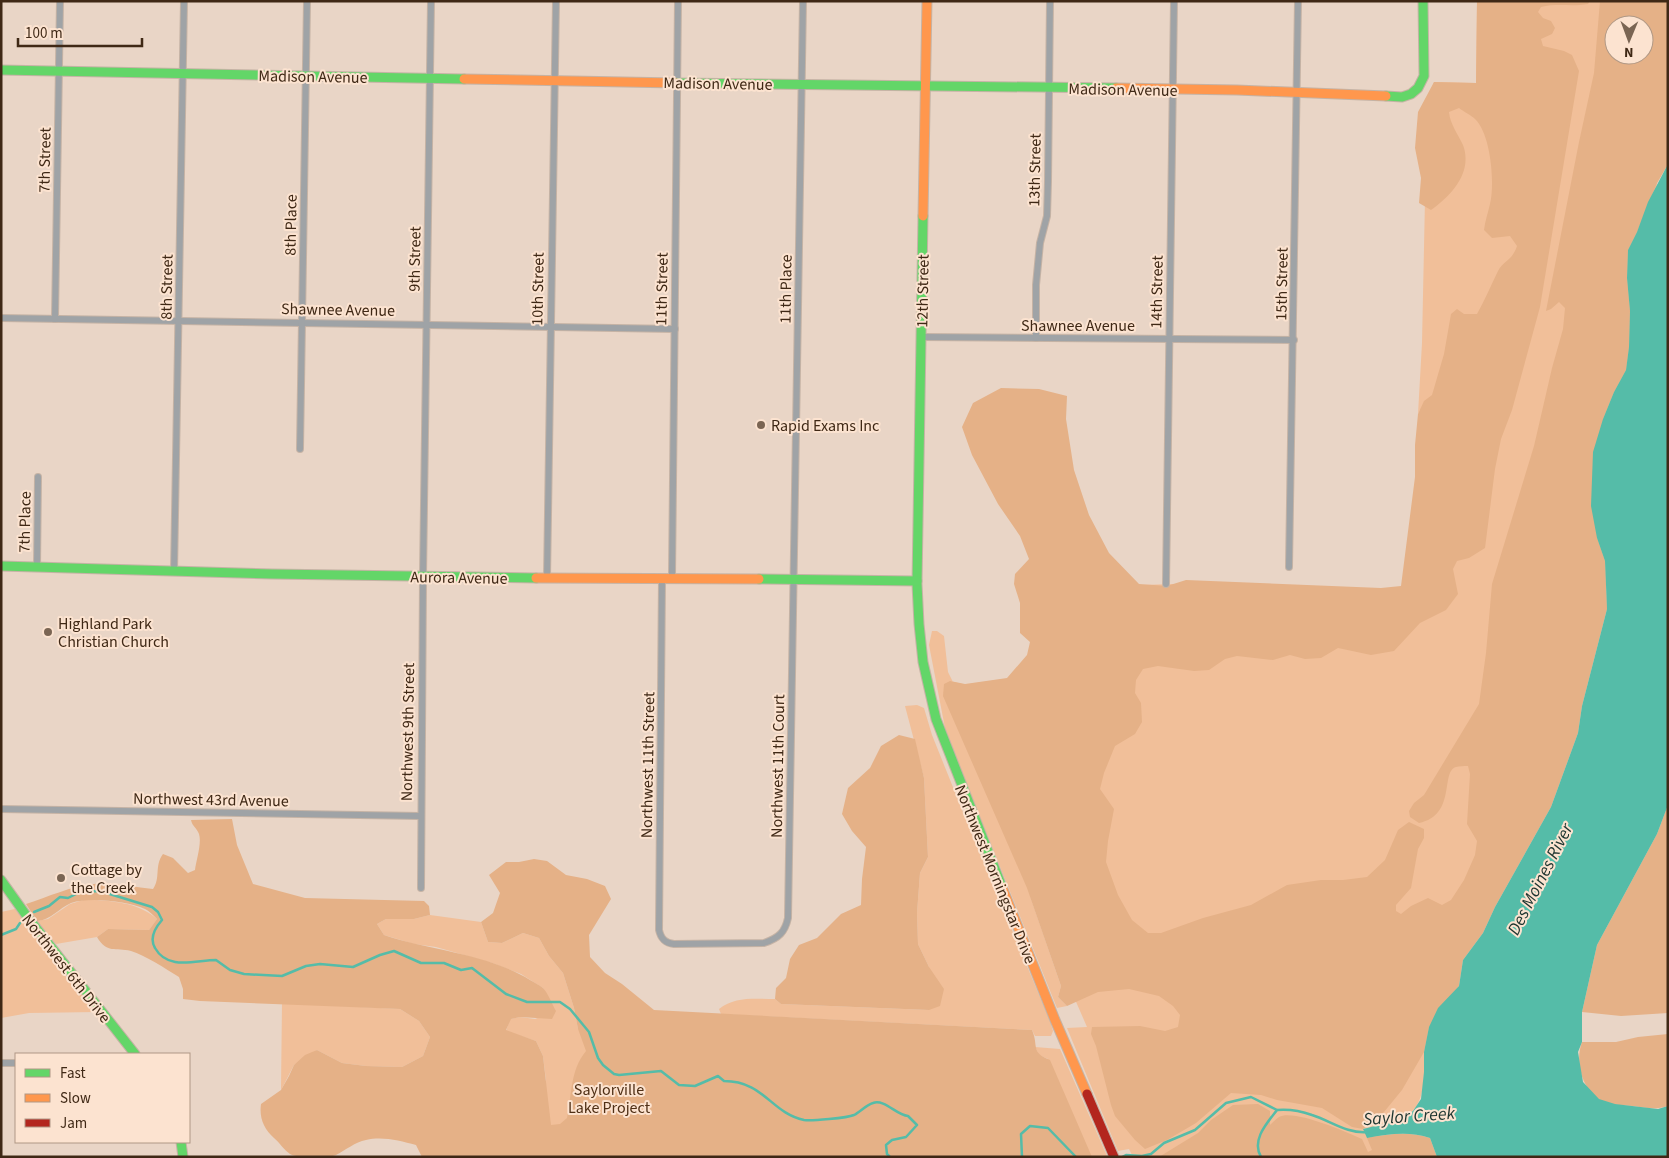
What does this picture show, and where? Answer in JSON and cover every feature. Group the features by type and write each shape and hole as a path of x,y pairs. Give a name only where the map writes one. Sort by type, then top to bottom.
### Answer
{"street":[{"name":"7th Street","path":"55,319 60,1"},
{"name":"8th Street","path":"174,572 180,321 184,1"},
{"name":"8th Place","path":"300,449 307,1"},
{"name":"9th Street","path":"422,576 431,1"},
{"name":"10th Street","path":"547,578 556,1"},
{"name":"11th Street","path":"667,578 675,329 678,1"},
{"name":"11th Place","path":"793,578 802,1"},
{"name":"12th Street","path":"917,581 926,1"},
{"name":"13th Street","path":"1036,338 1036,285 1040,243 1047,216 1050,1"},
{"name":"14th Street","path":"1166,584 1174,1"},
{"name":"15th Street","path":"1289,567 1298,1"},
{"name":"Madison Avenue","path":"1,70 555,81 1173,90 1402,97 1411,94 1418,88 1424,76 1424,1"},
{"name":"Shawnee Avenue","path":"1,318 675,329"},
{"name":"Shawnee Avenue","path":"922,337 1294,340"},
{"name":"7th Place","path":"37,568 38,477"},
{"name":"Aurora Avenue","path":"1,566 174,572 917,581"},
{"name":"Northwest 9th Street","path":"421,888 422,576"},
{"name":"Northwest 11th Street","path":"667,578 659,930 663,940 674,944 764,943"},
{"name":"Northwest 11th Court","path":"764,943 775,940 781,935 786,928 788,918 793,578"},
{"name":"Northwest Morningstar Drive","path":"917,581 917,610 923,665 931,708 1054,1018 1114,1157"},
{"name":"Northwest 43rd Avenue","path":"1,809 420,816"},
{"name":"Northwest 6th Drive","path":"1,880 26,915 134,1053"},
{"path":"1,1063 15,1063"},
{"path":"181,1143 183,1157"}],"green space":[{"path":"1477,1 1668,1 1668,164 1657,183 1606,586 1607,609 1424,1052 1422,1092 1419,1101 1407,1116 1398,1121 1363,1129 1437,1157 1133,1157 1129,1149 1118,1151 1067,1028 1087,1027 1030,896 1061,986 1058,997 1067,1006 1057,1008 945,728 929,645 932,631 937,631 944,636 948,672 953,682 1105,718 1109,586 1174,584 1416,592 1420,410 1418,414 1422,343 1427,104 1434,82 1476,83"},
{"path":"1477,1 1590,1 1588,4 1582,5 1541,7 1538,12 1543,18 1551,21 1555,28 1552,34 1541,39 1543,46 1572,55 1579,71 1540,307 1512,410 1501,439 1495,469 1485,548 1469,558 1457,561 1453,569 1458,594 1446,610 1420,623 1394,651 1371,655 1338,648 1321,658 1305,659 1290,655 1273,660 1237,656 1225,659 1209,670 1194,671 1158,666 1143,669 1136,680 1135,693 1141,703 1142,722 1135,734 1115,746 1100,789 1114,809 1106,862 1118,895 1132,920 1148,933 1161,933 1203,918 1251,905 1287,885 1321,880 1367,877 1385,860 1398,830 1409,822 1424,829 1424,838 1418,849 1411,888 1396,905 1396,911 1401,914 1411,906 1428,898 1442,905 1451,900 1464,880 1475,855 1477,841 1467,824 1470,774 1468,766 1456,767 1451,771 1443,803 1439,812 1431,819 1419,823 1410,817 1409,811 1414,803 1424,795 1479,704 1492,584 1534,446 1563,329 1565,308 1559,302 1546,311 1594,73 1600,1 1668,1 1668,164 1657,183 1628,250 1627,278 1630,311 1626,370 1614,392 1603,419 1597,538 1605,561 1607,609 1582,706 1578,733 1551,807 1495,907 1483,933 1463,960 1459,986 1429,1027 1424,1052 1402,1090 1384,1112 1363,1129 1352,1127 1322,1108 1277,1100 1261,1095 1231,1093 1196,1123 1167,1140 1145,1149 1115,1116 1091,1034 1092,1027 1140,1026 1165,1031 1178,1027 1180,1015 1173,1006 1159,996 1129,989 1098,992 1067,1006 1058,997 1061,986 1027,888 943,696 944,684 950,681 965,684 1007,678 1027,655 1030,642 1020,633 1020,603 1014,584 1015,574 1029,559 1020,536 998,504 972,455 962,427 973,403 1001,388 1039,389 1067,396 1066,419 1074,470 1089,515 1109,553 1139,584 1167,586 1186,580 1381,588 1401,586 1415,477 1415,445 1418,414 1424,401 1432,395 1444,354 1451,314 1457,309 1464,314 1477,314 1498,271 1513,255 1517,246 1510,236 1492,238 1484,230 1492,184 1488,147 1480,126 1473,118 1459,108 1449,112 1463,145 1465,164 1463,173 1453,190 1431,210 1419,203 1421,178 1415,148 1418,112 1434,82 1476,83"},
{"path":"917,705 924,708 932,735 973,837 1050,1021 1053,1031 1051,1036 1035,1036 1032,1030 721,1014 719,1009 725,1005 738,1000 753,999 775,999 781,1004 929,1010 929,967 918,944 917,913 920,873 928,857 924,778 905,706"},
{"path":"899,735 915,739 924,778 928,857 920,873 917,913 918,944 929,967 944,989 940,1006 929,1010 781,1004 775,999 776,988 786,978 790,959 799,945 817,938 841,914 861,905 866,847 852,831 842,814 848,788 870,768 881,746"},
{"path":"1668,805 1668,1013 1621,1016 1582,1012 1597,945 1657,834"},
{"path":"232,819 237,845 253,884 305,898 424,901 429,906 430,915 414,919 386,919 377,924 384,935 495,964 513,971 543,988 556,1011 552,1019 520,1017 511,1019 506,1030 536,1041 543,1056 551,1125 560,1124 567,1118 574,1074 586,1051 563,973 549,956 539,938 523,933 502,943 488,942 481,922 493,913 500,893 489,875 506,862 534,859 547,861 566,875 587,879 605,886 611,899 589,935 590,957 605,973 654,1010 1032,1030 1037,1051 1050,1060 1092,1157 422,1157 416,1145 379,1139 362,1141 332,1156 305,1157 290,1154 267,1131 262,1119 261,1104 281,1090 294,1065 305,1055 317,1050 342,1063 402,1067 423,1056 430,1037 419,1021 400,1009 183,999 183,989 179,977 137,953 108,948 97,937 108,929 149,930 157,919 151,913 137,906 119,902 88,900 71,903 51,916 37,921 26,904 85,885 116,884 153,889 157,881 160,858 163,854 173,858 188,873 195,870 200,838 191,820"},
{"path":"87,899 132,906 149,913 157,919 149,930 108,929 97,937 56,944 37,921 48,919 70,904"},
{"path":"15,909 60,970 97,1012 29,1013 1,1018 1,912"},
{"name":"Saylorville Lake Project","path":"430,915 481,922 488,942 502,943 523,933 539,938 549,956 563,973 574,1008 578,1029 1048,1059 1039,1055 1035,1047 1060,1049 1107,1156 515,1157 546,1080 543,1056 536,1041 506,1031 510,1019 520,1017 535,1019 555,1011 543,988 521,974 492,963 436,947 414,944 384,935 377,924 386,919 414,919"},
{"path":"282,1003 400,1009 419,1021 430,1037 423,1056 402,1067 342,1063 317,1050 294,1065 281,1090"},
{"path":"1668,1034 1668,1106 1650,1108 1610,1104 1592,1094 1581,1073 1579,1057 1582,1042 1616,1042 1638,1037"},
{"path":"1258,1104 1270,1111 1270,1125 1279,1117 1286,1115 1308,1119 1362,1139 1368,1152 1372,1150 1367,1138 1383,1135 1414,1134 1430,1138 1437,1157 1159,1157 1198,1133 1211,1120 1233,1105"}],"water":[{"name":"Des Moines River","path":"1668,164 1668,805 1657,834 1597,945 1582,1012 1582,1042 1578,1052 1583,1082 1599,1099 1615,1104 1658,1109 1668,1106 1668,1157 1437,1157 1430,1138 1407,1134 1391,1134 1367,1138 1363,1129 1399,1120 1413,1111 1421,1099 1424,1052 1429,1027 1438,1008 1459,986 1463,960 1483,933 1495,907 1551,807 1578,733 1582,706 1607,609 1605,561 1597,538 1591,506 1593,452 1603,419 1614,392 1626,370 1630,311 1627,278 1628,250 1648,202"}],"waterway":[{"path":"34,912 49,906 60,897 68,898 80,892 100,891 152,907 158,912 162,920 154,933 153,944 167,960 183,963 216,960 230,970 244,974 282,976 306,966 320,964 353,967 394,951 421,963 444,963 461,970 472,968 506,994 527,1002 560,1002 570,1009 589,1032 598,1058 614,1074 661,1071 679,1085 695,1086 718,1076 724,1081 738,1082 749,1086 783,1111 804,1120 850,1116 868,1105 877,1102 882,1103 908,1116 917,1125 906,1137 892,1140 886,1145 887,1154 890,1157"},
{"path":"1,935 16,929 20,923"},
{"path":"1122,1157 1126,1155 1142,1156 1151,1154 1164,1143 1195,1130 1226,1103 1251,1097 1277,1110"},
{"name":"Saylor Creek","path":"1261,1157 1258,1151 1259,1138 1277,1110 1304,1112 1346,1129 1368,1132"},
{"path":"1022,1157 1021,1134 1030,1126 1048,1128 1076,1157"}],"traffic: fast":[{"path":"1386,96 1402,97 1411,94 1418,88 1424,76 1423,1"},
{"path":"1,70 464,79"},
{"path":"676,83 1116,88"},
{"path":"923,216 917,584 923,662 936,719 1002,887"},
{"path":"1,566 272,574 536,578"},
{"path":"759,579 917,581"},
{"path":"1,880 26,915 134,1053"},
{"path":"181,1143 183,1157"}],"traffic: slow":[{"path":"923,216 927,1"},
{"path":"464,79 676,83"},
{"path":"1116,88 1237,90 1386,96"},
{"path":"536,578 759,579"},
{"path":"1002,887 1087,1094"}],"traffic: jam":[{"path":"1087,1094 1114,1157"}],"place":[{"name":"Rapid Exams Inc","path":"761,425"},
{"name":"Highland Park Christian Church","path":"48,632"},
{"name":"Cottage by the Creek","path":"61,878"}]}
